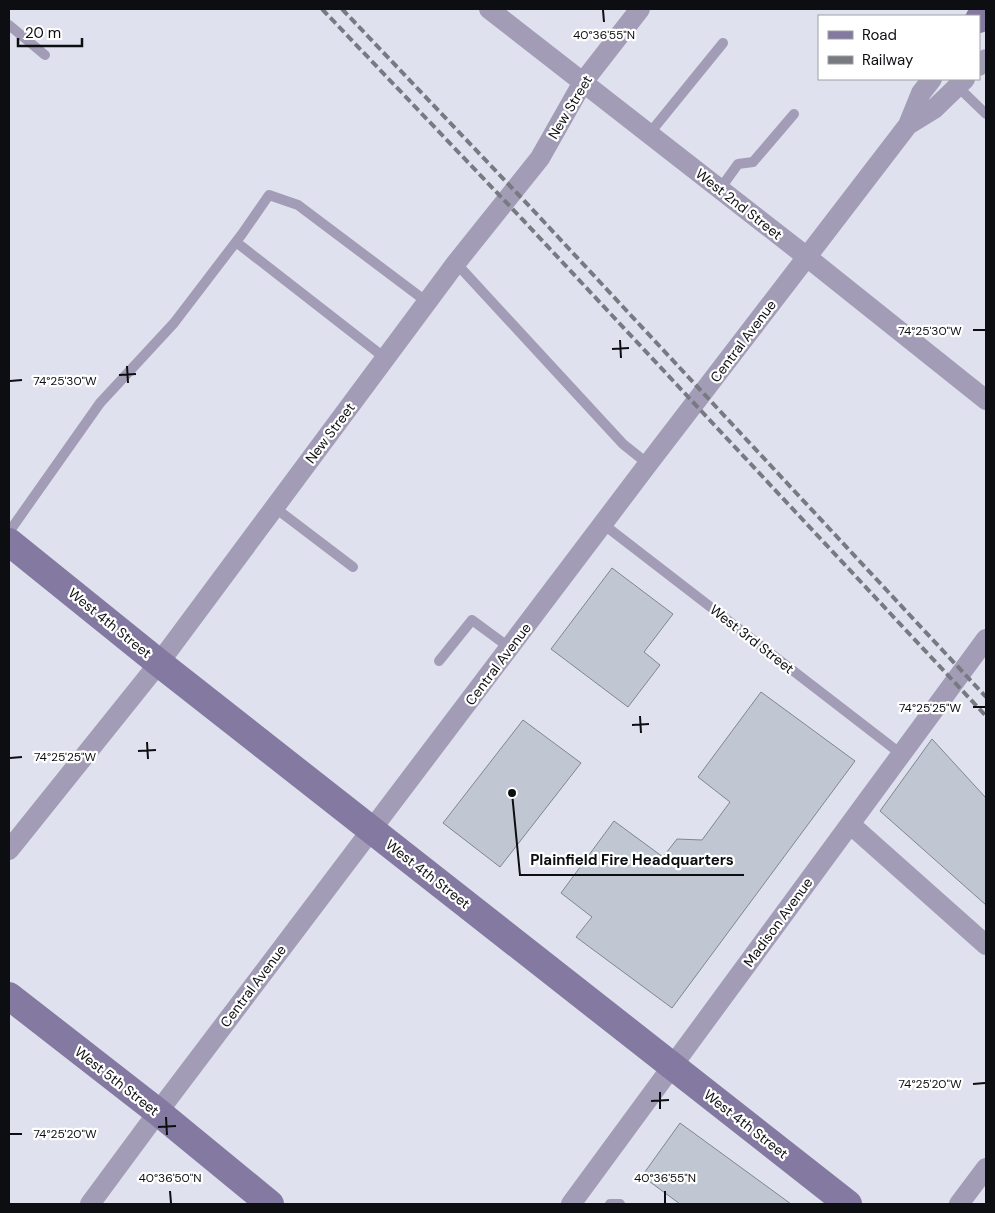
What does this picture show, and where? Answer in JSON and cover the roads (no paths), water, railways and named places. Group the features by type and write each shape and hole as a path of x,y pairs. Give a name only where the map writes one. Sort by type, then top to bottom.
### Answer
{"main road":[{"name":"West 4th Street","path":"9,542 159,663 848,1204"},
{"name":"West 5th Street","path":"9,996 158,1112 265,1202"}],"street":[{"name":"West 2nd Street","path":"489,9 807,257 986,400"},
{"name":"New Street","path":"9,850 159,663 456,263 540,158 582,82 640,9"},
{"name":"Central Avenue","path":"90,1204 648,464 908,125 921,93 931,80"},
{"name":"Central Avenue","path":"908,125 934,109 961,82"},
{"name":"Madison Avenue","path":"575,1203 672,1066 986,639"},
{"path":"850,824 986,945"},
{"path":"959,1204 986,1168"}],"lane":[{"path":"9,25 45,55"},
{"path":"649,134 723,43"},
{"path":"961,82 986,114"},
{"path":"720,189 738,164 753,162 794,114"},
{"path":"9,532 100,403 174,323 236,242 269,195 298,205 427,302"},
{"path":"236,242 385,358"},
{"path":"456,263 623,444 648,464"},
{"path":"274,508 353,567"},
{"name":"West 3rd Street","path":"603,524 901,754"},
{"path":"440,661 472,620 510,648"},
{"path":"610,1204 620,1204"}],"railway":[{"path":"322,9 523,220 986,716"},
{"path":"342,9 532,209 986,697"}],"place":[{"name":"Plainfield Fire Headquarters","path":"512,793"}]}
